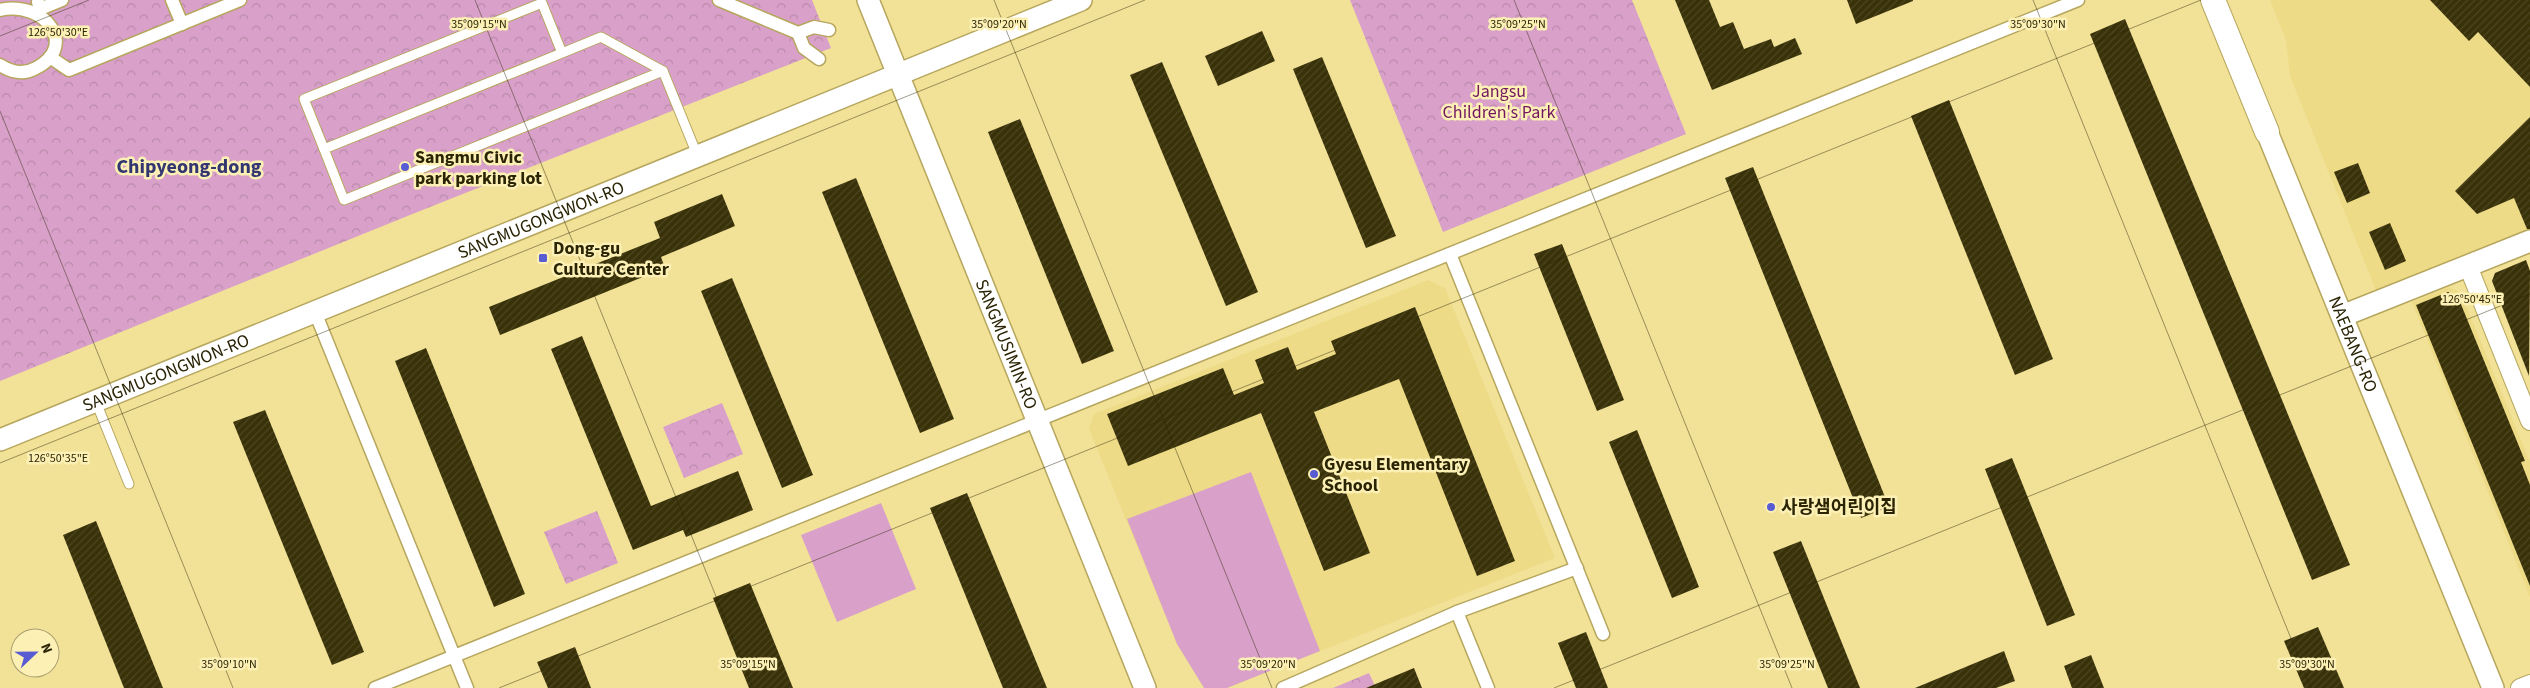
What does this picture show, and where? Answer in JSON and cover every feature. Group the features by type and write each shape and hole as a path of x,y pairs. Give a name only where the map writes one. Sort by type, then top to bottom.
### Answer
{"main road":[{"name":"NAEBANG-RO","path":"2213,0 2267,132"}],"street":[{"path":"0,10 20,3 39,4 62,0"},
{"path":"172,0 182,24"},
{"path":"50,57 69,70 240,0"},
{"path":"719,0 798,33 814,27 829,30"},
{"name":"SANGMUSIMIN-RO","path":"868,0 1145,688"},
{"name":"SANGMUGONGWON-RO","path":"0,440 698,158 1081,0"},
{"path":"375,688 2078,0"},
{"path":"0,65 20,72 32,71 50,57 55,47 54,25 39,4"},
{"path":"798,33 804,48 819,60"},
{"name":"NAEBANG-RO","path":"2267,132 2492,688"},
{"path":"2342,316 2530,241"},
{"path":"1450,254 1603,634"},
{"path":"2468,266 2530,421"},
{"path":"315,312 468,688"},
{"path":"1283,688 1457,612 1577,568"},
{"path":"1457,612 1488,688"},
{"path":"2520,688 2530,684"}],"lane":[{"path":"562,53 542,3 304,99 344,200 663,71"},
{"path":"324,149 601,36 663,71 698,158"},
{"path":"96,401 129,484"}],"shaded area":[{"path":"2270,0 2530,0 2530,233 2377,293 2290,76 2286,40"},
{"name":"Gyesu Elementary School","path":"1428,280 1445,288 1555,558 1227,688 1204,688 1177,644 1089,429 1094,414"},
{"path":"2449,287 2461,293 2530,462 2530,597 2412,302"}],"green space":[{"path":"0,0 812,0 831,48 415,213 0,381"},
{"name":"Jangsu Children's Park","path":"1350,0 1632,0 1686,134 1443,232"},
{"path":"722,403 743,454 684,478 663,427"},
{"path":"1251,472 1320,651 1227,688 1204,688 1177,644 1127,519"},
{"path":"881,503 916,589 837,622 801,535"},
{"path":"597,511 618,563 566,584 544,532"},
{"path":"1369,673 1376,688 1333,688"}],"building":[{"path":"1675,0 1709,0 1720,27 1733,22 1744,49 1771,39 1774,47 1795,38 1802,54 1712,90"},
{"path":"1847,0 1913,0 1913,1 1856,24"},
{"path":"2430,0 2530,0 2530,87 2478,32 2469,41"},
{"path":"2125,19 2350,565 2312,580 2090,34"},
{"path":"1262,31 1275,61 1218,86 1205,56"},
{"path":"1322,57 1396,236 1366,248 1293,69"},
{"path":"1162,62 1258,292 1226,306 1130,75"},
{"path":"1949,100 2053,359 2015,375 1911,116"},
{"path":"2530,117 2530,229 2527,229 2514,198 2477,214 2455,191"},
{"path":"1020,119 1114,351 1082,364 988,132"},
{"path":"2358,163 2370,193 2347,203 2334,172"},
{"path":"1753,167 1889,507 1861,518 1725,178"},
{"path":"856,178 954,419 920,433 822,192"},
{"path":"722,194 735,226 661,257 665,268 500,335 489,307 660,238 654,222"},
{"path":"2390,223 2406,261 2385,270 2369,232"},
{"path":"1562,244 1624,400 1597,411 1534,254"},
{"path":"2526,260 2530,271 2529,376 2492,281 2495,273"},
{"path":"732,278 813,475 782,488 701,291"},
{"path":"2448,292 2458,297 2525,461 2521,462 2530,485 2530,586 2416,305"},
{"path":"1415,307 1515,561 1477,576 1399,379 1314,412 1370,553 1324,571 1261,413 1128,466 1107,414 1223,368 1234,395 1264,383 1255,360 1288,347 1297,370 1336,354 1331,341"},
{"path":"582,336 651,506 738,471 753,510 686,537 683,530 633,550 551,349"},
{"path":"426,348 525,594 494,607 395,361"},
{"path":"265,410 364,652 332,665 233,422"},
{"path":"1637,430 1699,587 1672,598 1609,442"},
{"path":"2012,458 2075,615 2047,626 1985,469"},
{"path":"967,493 1047,688 1003,688 930,508"},
{"path":"96,521 163,688 124,688 63,535"},
{"path":"1801,541 1860,688 1828,688 1773,552"},
{"path":"750,583 793,688 749,688 713,598"},
{"path":"2318,627 2344,688 2304,688 2284,641"},
{"path":"1586,632 1608,688 1576,688 1558,643"},
{"path":"575,647 591,688 548,688 537,662"},
{"path":"2004,651 2015,681 1996,688 1915,688"},
{"path":"2091,655 2104,688 2072,688 2064,666"},
{"path":"1414,668 1422,688 1366,688"}],"place":[{"name":"Sangmu Civic park parking lot","path":"405,167"},
{"name":"Dong-gu Culture Center","path":"543,258"},
{"name":"Gyesu Elementary School","path":"1314,474"},
{"name":"사랑샘어린이집","path":"1771,507"}],"district":[{"name":"Chipyeong-dong","path":"189,166"}]}
